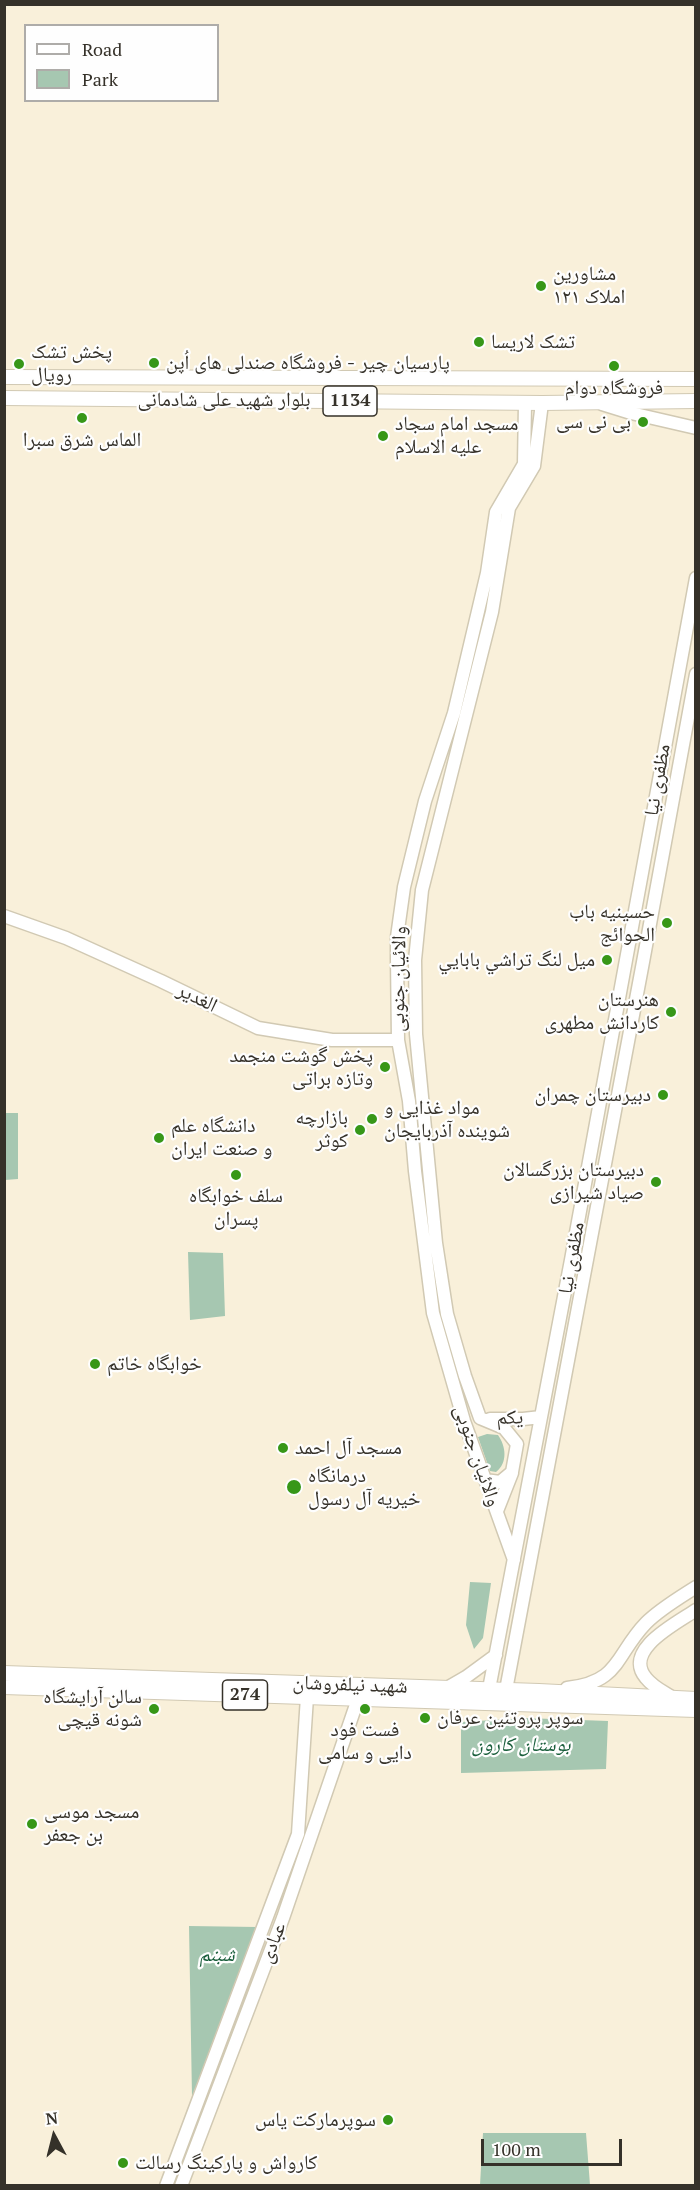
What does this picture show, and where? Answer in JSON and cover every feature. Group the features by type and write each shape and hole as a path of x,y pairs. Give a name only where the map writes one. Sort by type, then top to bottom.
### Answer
{"main road":[{"name":"بلوار شهید علی شادمانی","path":"4,377 696,379"},
{"name":"بلوار شهید علی شادمانی","path":"4,399 525,403 696,401"},
{"path":"598,402 631,413 696,428"},
{"name":"والائیان جنوبی","path":"514,1560 464,1421 433,1313 415,1171 409,1101 398,1036 397,937 404,887 425,801 460,714 492,612 505,507 524,464 525,403"},
{"name":"والائیان جنوبی","path":"480,1418 447,1314 436,1243 416,1034 415,960 422,890 460,714 478,610 487,573 496,512 505,507 534,466 542,403"},
{"name":"مظفری نیا","path":"489,1689 696,578"},
{"path":"478,610 492,612"},
{"name":"مظفری نیا","path":"505,1697 696,674"},
{"path":"425,801 442,804"},
{"name":"الغدیر","path":"4,916 66,938 258,1028 332,1040 416,1034"},
{"path":"626,957 643,962"},
{"path":"433,1313 447,1314"},
{"name":"یکم","path":"480,1418 504,1420 541,1417"},
{"path":"480,1418 504,1428 517,1444 512,1472 496,1511"},
{"path":"485,1480 500,1482 512,1472"},
{"path":"539,1691 582,1687 596,1682 618,1664 637,1632 648,1621 696,1587"},
{"path":"505,1606 508,1612 522,1610"},
{"path":"673,1698 644,1677 641,1660 647,1645 656,1636 696,1610"},
{"path":"447,1688 496,1655"},
{"name":"شهید نیلفروشان","path":"4,1673 307,1690 358,1699 485,1704 505,1697 539,1691 696,1698"},
{"name":"شهید نیلفروشان","path":"4,1687 489,1689 505,1697 696,1710"},
{"path":"485,1704 489,1689"},
{"name":"عبادی","path":"181,2186 283,1918 305,1834 307,1690"},
{"name":"عبادی","path":"166,2186 358,1699"},
{"path":"188,2128 203,2127"}],"green space":[{"path":"5,1113 18,1113 18,1179 5,1180"},
{"path":"188,1252 223,1253 225,1316 190,1320"},
{"path":"487,1434 498,1435 503,1444 504,1459 496,1472 490,1471 478,1437"},
{"path":"470,1582 491,1583 483,1638 474,1649 466,1625"},
{"name":"بوستان کارون","path":"525,1718 608,1721 606,1769 461,1773 461,1722"},
{"name":"شبنم","path":"189,1926 257,1927 192,2097"},
{"path":"483,2133 586,2133 590,2185 480,2185"}],"place":[{"name":"مشاورین املاک ۱۲۱","path":"541,286"},
{"name":"تشک لاریسا","path":"479,342"},
{"name":"پارسیان چیر - فروشگاه صندلی های اُپن","path":"154,363"},
{"name":"پخش تشک رویال","path":"19,364"},
{"name":"فروشگاه دوام","path":"614,366"},
{"name":"الماس شرق سبرا","path":"82,418"},
{"name":"بی نی سی","path":"643,422"},
{"name":"مسجد امام سجاد علیه الاسلام","path":"383,436"},
{"name":"حسینیه باب الحوائج","path":"667,923"},
{"name":"ميل لنگ تراشي بابايي","path":"607,960"},
{"name":"هنرستان کاردانش مطهری","path":"671,1012"},
{"name":"پخش گوشت منجمد وتازه براتی","path":"385,1067"},
{"name":"دبیرستان چمران","path":"663,1095"},
{"name":"مواد غذایی و شوینده آذربایجان","path":"372,1119"},
{"name":"بازارچه کوثر","path":"360,1130"},
{"name":"دانشگاه علم و صنعت ایران","path":"159,1138"},
{"name":"سلف خوابگاه پسران","path":"236,1175"},
{"name":"دبیرستان بزرگسالان صیاد شیرازی","path":"656,1182"},
{"name":"خوابگاه خاتم","path":"95,1364"},
{"name":"مسجد آل احمد","path":"283,1448"},
{"name":"درمانگاه خیریه آل رسول","path":"294,1487"},
{"name":"سالن آرایشگاه شونه قیچی","path":"154,1709"},
{"name":"فست فود دایی و سامی","path":"365,1709"},
{"name":"سوپر پروتئین عرفان","path":"425,1718"},
{"name":"مسجد موسی بن جعفر","path":"32,1824"},
{"name":"سوپرمارکت یاس","path":"388,2120"},
{"name":"کارواش و پارکینگ رسالت","path":"123,2163"}]}
